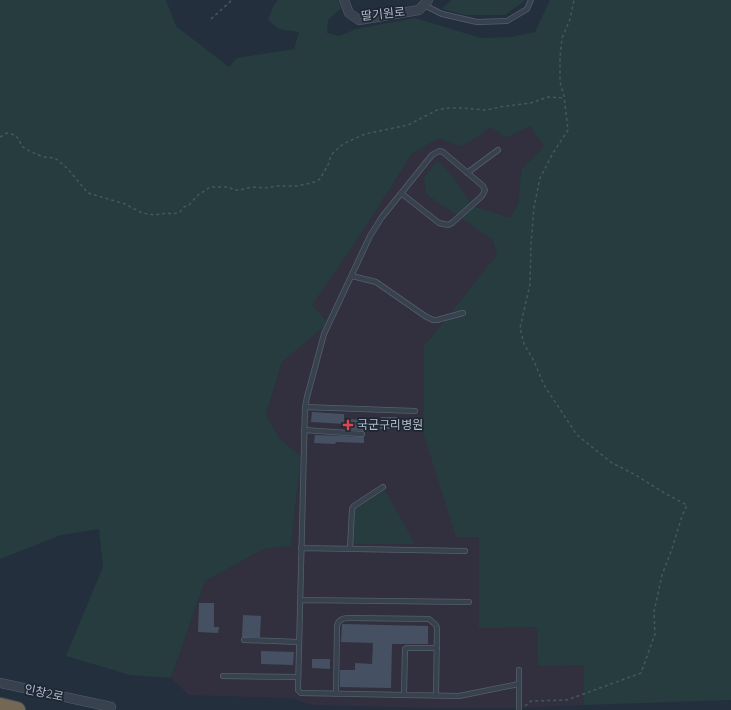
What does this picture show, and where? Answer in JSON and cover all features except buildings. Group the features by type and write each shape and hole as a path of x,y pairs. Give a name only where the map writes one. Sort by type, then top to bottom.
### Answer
{"highway":[{"path":"0,706 17,710"}],"street":[{"name":"딸기원로","path":"344,0 349,13 359,20 419,10 426,2"},
{"name":"인창2로","path":"0,683 111,707"}],"lane":[{"path":"426,2 442,14 477,22 507,21 528,9 531,0"},
{"path":"467,173 498,150"},
{"path":"402,193 439,223 448,225 484,193 485,190 483,186 439,151 432,155 382,217 373,230 324,334 305,407 298,690 300,692 336,694 463,695 519,684"},
{"path":"352,276 376,282 424,316 433,320 463,313"},
{"path":"305,407 415,411"},
{"path":"304,430 362,434"},
{"path":"350,549 352,509 354,506 383,487"},
{"path":"301,548 464,551"},
{"path":"300,600 469,602"},
{"path":"336,694 337,626 341,620 349,618 430,619 437,627 436,695"},
{"path":"244,640 299,642"},
{"path":"404,695 404,651 406,648 437,648"},
{"path":"519,670 520,710"},
{"path":"224,676 298,677"}],"path":[{"path":"210,20 232,0"},
{"path":"520,710 531,701 567,700 641,673 655,634 654,612 662,575 682,516 688,504 666,494 634,474 612,463 577,435 544,386 534,361 524,344 520,328 530,284 534,207 540,178 553,153 568,130 564,98 560,82 560,57 562,38 570,19 574,0"},
{"path":"0,137 7,133 14,135 19,139 21,145 25,149 43,158 54,158 68,170 88,193 125,204 142,213 155,215 166,213 173,214 180,212 198,195 210,187 229,187 234,190 240,190 252,187 264,188 277,186 297,186 315,182 320,179 329,164 333,153 343,144 365,134 408,126 437,110 461,108 487,110 531,103 548,97 564,98"}],"shaded area":[{"name":"국군구리병원","path":"491,126 506,138 530,126 544,146 521,170 518,204 510,218 497,256 424,346 480,536 479,627 537,627 584,665 584,705 519,708 435,708 312,705 292,698 189,695 171,678 205,581 264,549 291,546 301,456 279,438 266,416 282,362 327,323 311,305 353,246 412,154 439,138 462,147"}],"green space":[{"path":"0,0 166,0 176,26 229,67 237,58 294,49 299,32 279,29 268,20 274,5 278,0 338,0 341,9 328,20 327,33 339,36 356,29 415,18 481,38 512,37 535,32 550,0 731,0 731,700 584,705 584,665 538,666 537,627 479,628 479,537 456,537 424,435 424,346 497,255 493,240 426,194 424,178 437,160 453,177 472,206 510,218 518,204 521,170 544,146 530,126 506,138 491,127 462,147 439,138 412,154 353,246 312,305 328,323 282,362 266,415 279,438 301,456 291,546 264,549 205,581 171,678 130,675 66,656 103,567 99,529 61,535 0,559"},
{"path":"451,0 526,0 505,15 465,15 442,9"},
{"path":"384,491 386,492 415,544 356,544 353,542 354,510"}],"place":[{"name":"국군구리병원","path":"348,425"}]}
